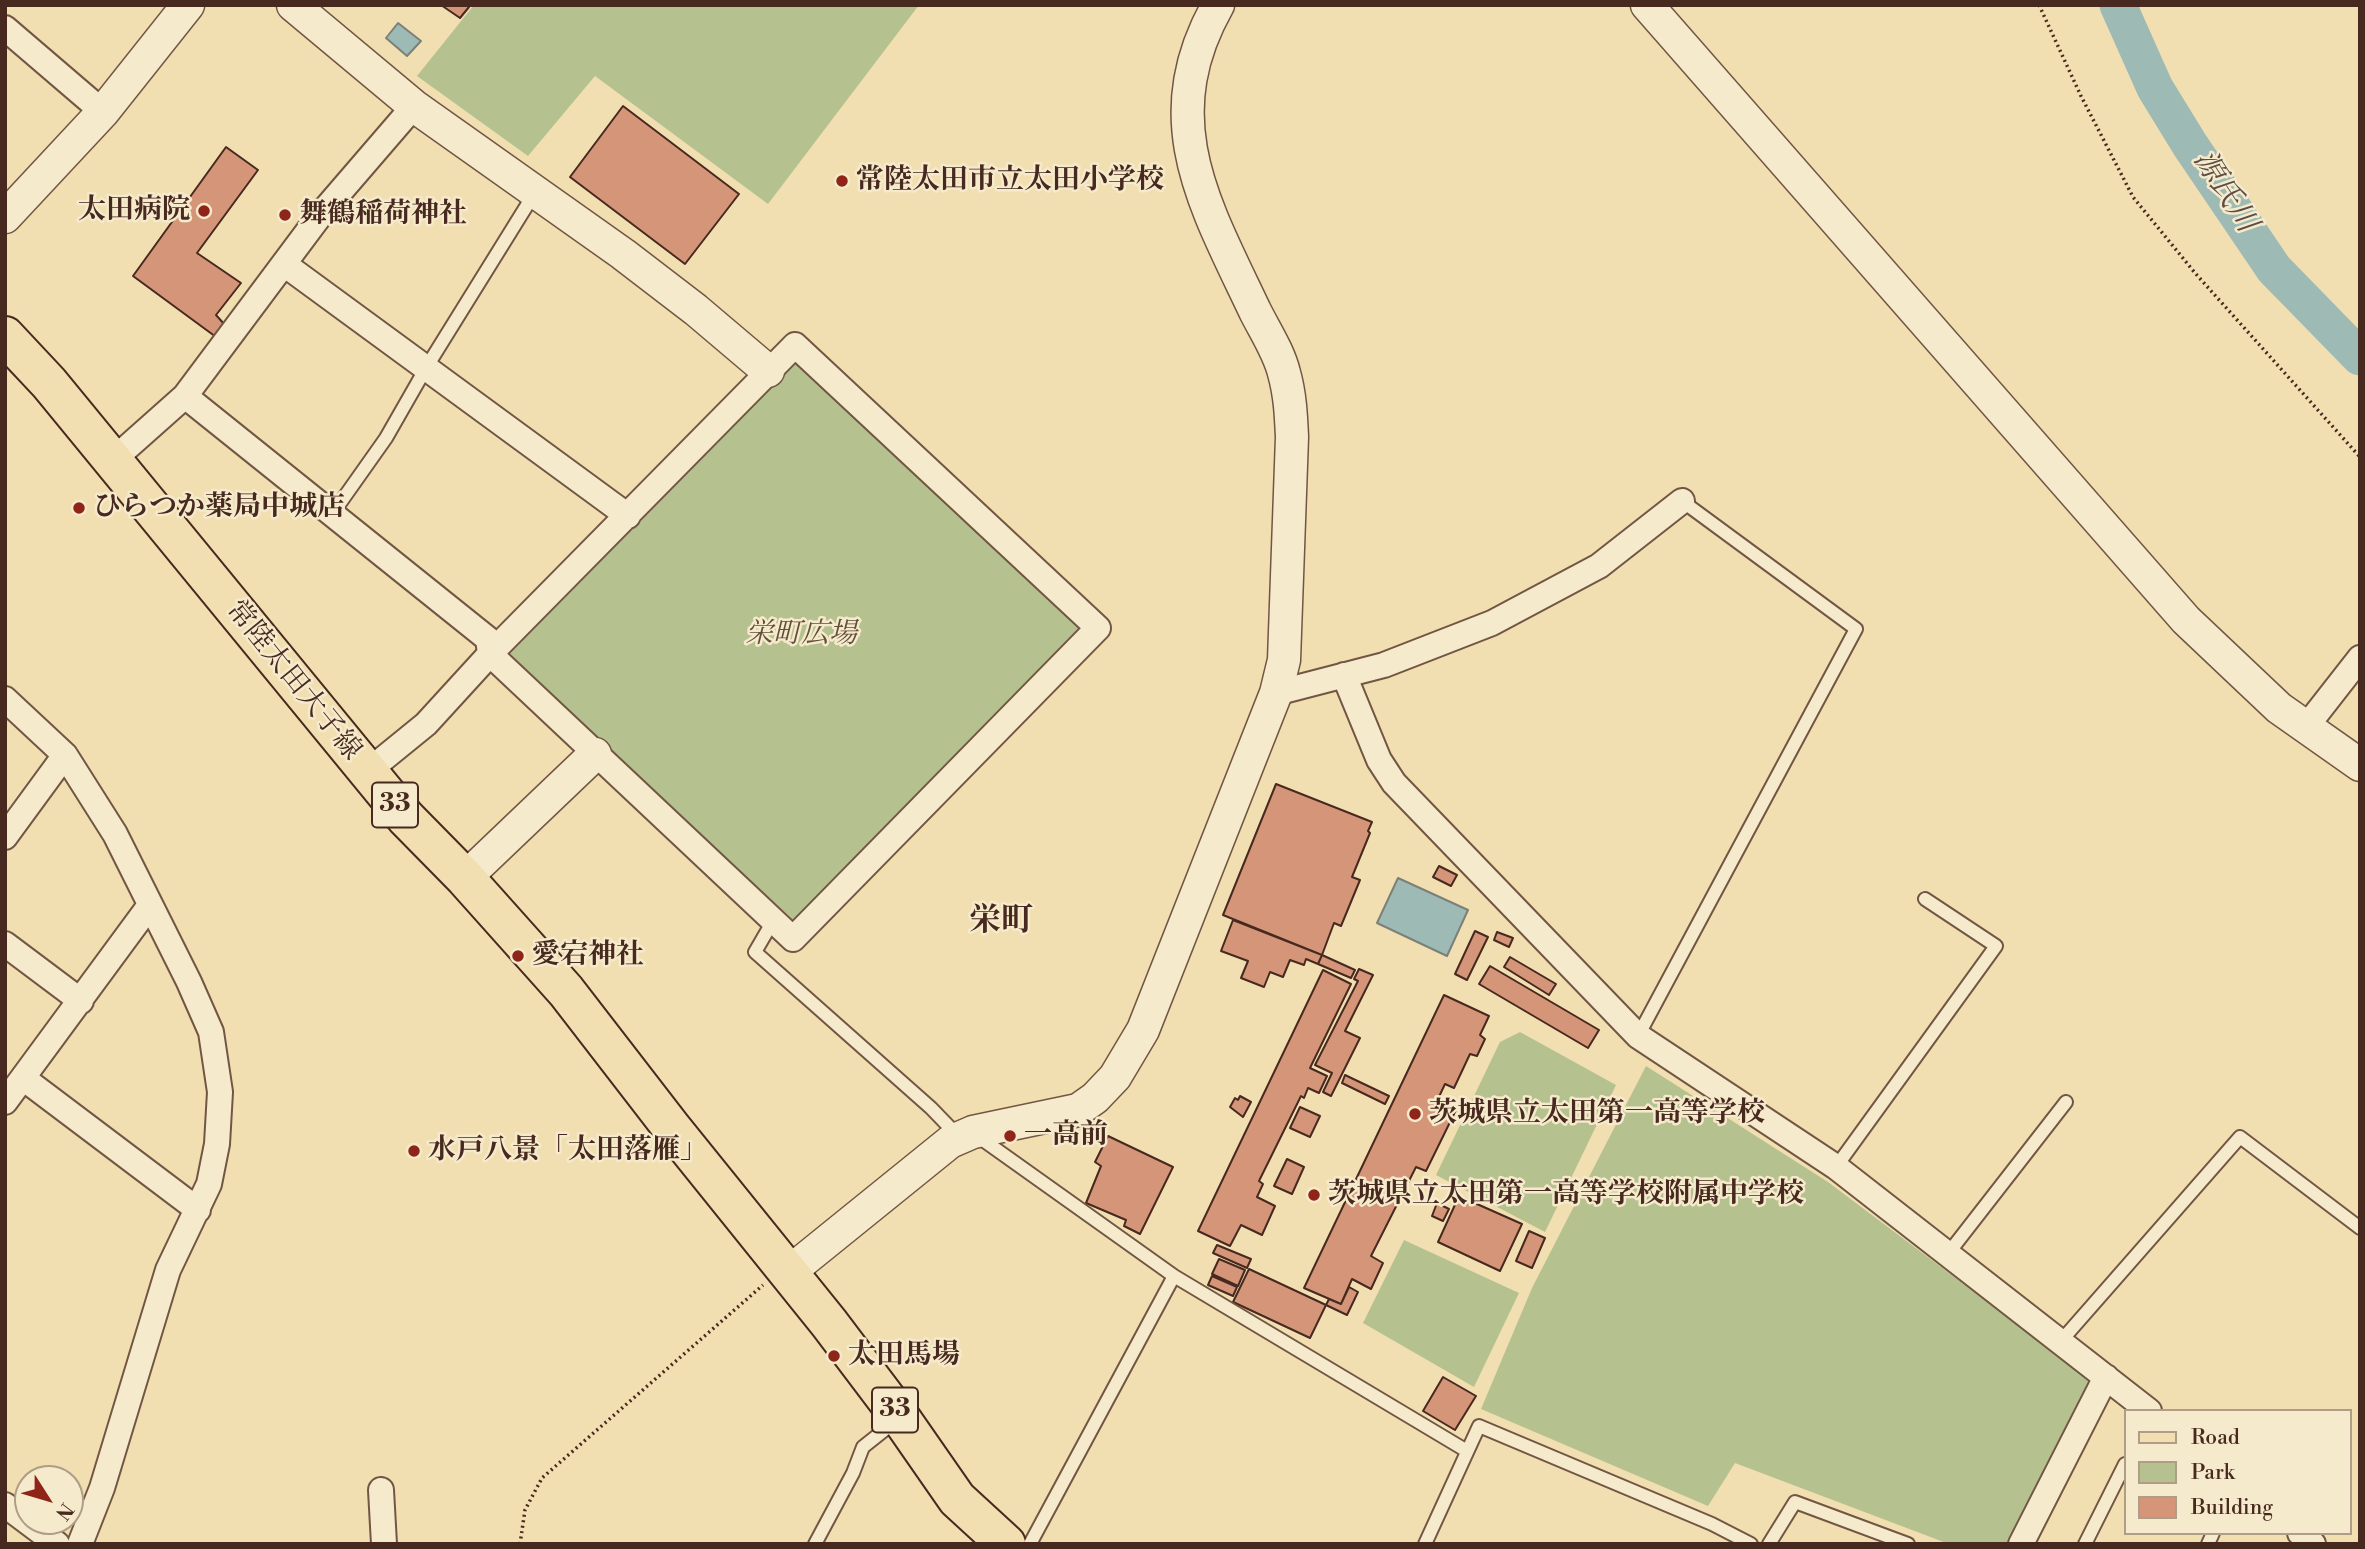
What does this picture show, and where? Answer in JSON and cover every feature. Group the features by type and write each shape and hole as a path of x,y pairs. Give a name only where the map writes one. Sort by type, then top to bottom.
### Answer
{"main road":[{"name":"常陸太田大子線","path":"5,336 33,364 113,460 406,818 465,878 566,991 900,1417 957,1499 1006,1544"}],"street":[{"path":"5,217 103,112 188,5"},
{"path":"293,5 414,106 536,191 696,310 768,371"},
{"path":"1647,5 2186,620 2279,708 2360,765"},
{"path":"785,1270 950,1142 967,1135 1077,1110 1095,1098 1115,1077 1143,1030 1276,693 1284,660 1291,404 1284,371 1207,209 1196,174 1188,132 1187,99 1194,58 1215,7"},
{"path":"5,28 103,112"},
{"path":"113,460 185,396 321,214 414,106"},
{"path":"284,264 628,516"},
{"path":"185,396 488,639 490,654 793,939 1098,628 795,345 490,654 426,724 367,772"},
{"path":"1276,693 1384,665 1492,623 1599,566 1682,501"},
{"path":"2306,727 2360,657"},
{"path":"1344,675 1379,760 1394,783 1638,1036 1836,1167 2146,1409"},
{"path":"5,699 65,755 115,834 211,1032 220,1092 217,1144 209,1184 169,1270 102,1488 80,1544"},
{"path":"465,878 595,754"},
{"path":"5,836 65,755"},
{"path":"5,1102 150,905"},
{"path":"5,944 81,1001"},
{"path":"23,1078 198,1210"},
{"path":"2021,1544 2106,1377"},
{"path":"381,1490 384,1544"},
{"path":"5,1505 57,1544"}],"lane":[{"path":"333,513 386,438 426,368 536,191"},
{"path":"1638,1036 1856,629 1682,501"},
{"path":"1836,1167 1996,946 1925,899"},
{"path":"773,921 755,952 931,1108 1174,1276 1467,1451"},
{"path":"1947,1256 2066,1102"},
{"path":"2061,1341 2240,1137 2360,1228"},
{"path":"1030,1544 1174,1276"},
{"path":"815,1544 853,1474 863,1447 900,1417"},
{"path":"1425,1544 1479,1426 1712,1524 1751,1544"},
{"path":"2085,1544 2124,1466"},
{"path":"1769,1544 1795,1502 1908,1544"}],"path":[{"path":"2039,5 2081,96 2133,197 2195,273 2360,457"},
{"path":"520,1544 525,1510 542,1478 785,1270"}],"green space":[{"path":"474,5 919,5 768,204 595,76 528,156 417,76"},
{"name":"栄町広場","path":"795,353 1085,623 1084,633 799,925 505,655"},
{"path":"1520,1032 1616,1085 1545,1232 1436,1175 1500,1042"},
{"path":"1646,1066 1828,1182 2090,1379 2007,1544 1949,1544 1735,1463 1708,1506 1481,1409 1532,1288"},
{"path":"1404,1240 1519,1293 1474,1387 1363,1323"}],"water":[{"path":"398,23 421,41 407,56 386,38"},
{"path":"1398,878 1468,910 1447,956 1377,923"}],"building":[{"path":"441,5 466,5 469,7 460,18"},
{"path":"623,106 739,194 685,264 570,177"},
{"name":"太田病院","path":"226,147 258,170 197,253 241,283 216,315 225,325 216,337 133,276"},
{"path":"1276,784 1372,822 1352,877 1360,880 1341,926 1334,923 1322,955 1223,915"},
{"path":"1439,866 1457,875 1451,886 1433,877"},
{"path":"1233,920 1322,955 1318,964 1306,959 1304,965 1290,960 1283,977 1270,972 1264,987 1241,978 1248,961 1221,951"},
{"path":"1475,931 1488,937 1467,980 1455,974"},
{"path":"1497,932 1513,938 1509,947 1494,940"},
{"path":"1322,955 1355,970 1351,978 1318,964"},
{"path":"1510,957 1556,984 1549,995 1504,967"},
{"path":"1490,966 1599,1030 1588,1048 1479,984"},
{"path":"1359,969 1373,975 1345,1031 1360,1038 1331,1096 1323,1092 1332,1073 1315,1065 1358,981 1354,979"},
{"path":"1323,970 1351,984 1310,1068 1327,1076 1319,1093 1308,1088 1304,1098 1301,1096 1259,1181 1263,1184 1257,1197 1275,1206 1262,1235 1241,1225 1230,1246 1198,1231"},
{"path":"1444,995 1489,1016 1480,1035 1485,1039 1477,1056 1470,1054 1454,1088 1445,1084 1437,1101 1456,1110 1426,1171 1416,1167 1371,1256 1383,1263 1371,1289 1352,1279 1341,1304 1304,1288"},
{"path":"1345,1075 1389,1096 1385,1104 1342,1083"},
{"path":"1240,1096 1251,1102 1243,1117 1230,1107 1235,1098 1238,1100"},
{"path":"1300,1107 1320,1116 1310,1137 1290,1128"},
{"path":"1108,1136 1173,1167 1140,1234 1124,1226 1126,1220 1086,1203 1101,1166 1095,1162"},
{"path":"1287,1159 1304,1167 1292,1194 1274,1186"},
{"path":"1459,1196 1522,1224 1500,1271 1438,1242"},
{"path":"1437,1203 1449,1209 1443,1221 1432,1216"},
{"path":"1529,1231 1545,1238 1532,1268 1516,1261"},
{"path":"1217,1245 1251,1259 1247,1268 1213,1253"},
{"path":"1219,1259 1245,1270 1238,1286 1212,1274"},
{"path":"1249,1269 1326,1305 1310,1338 1233,1302"},
{"path":"1212,1276 1237,1287 1233,1296 1208,1285"},
{"path":"1349,1287 1358,1292 1347,1315 1326,1305 1329,1299 1341,1304"},
{"path":"1443,1377 1476,1396 1455,1430 1423,1411"}],"waterway":[{"name":"源氏川","path":"2118,5 2155,88 2274,269 2360,357"}],"place":[{"name":"常陸太田市立太田小学校","path":"842,181"},
{"name":"太田病院","path":"204,211"},
{"name":"舞鶴稲荷神社","path":"285,215"},
{"name":"ひらつか薬局中城店","path":"79,508"},
{"name":"愛宕神社","path":"518,956"},
{"name":"茨城県立太田第一高等学校","path":"1415,1114"},
{"name":"一高前","path":"1010,1136"},
{"name":"水戸八景「太田落雁」","path":"414,1151"},
{"name":"茨城県立太田第一高等学校附属中学校","path":"1314,1195"},
{"name":"太田馬場","path":"834,1356"}],"district":[{"name":"栄町","path":"1001,922"}]}
